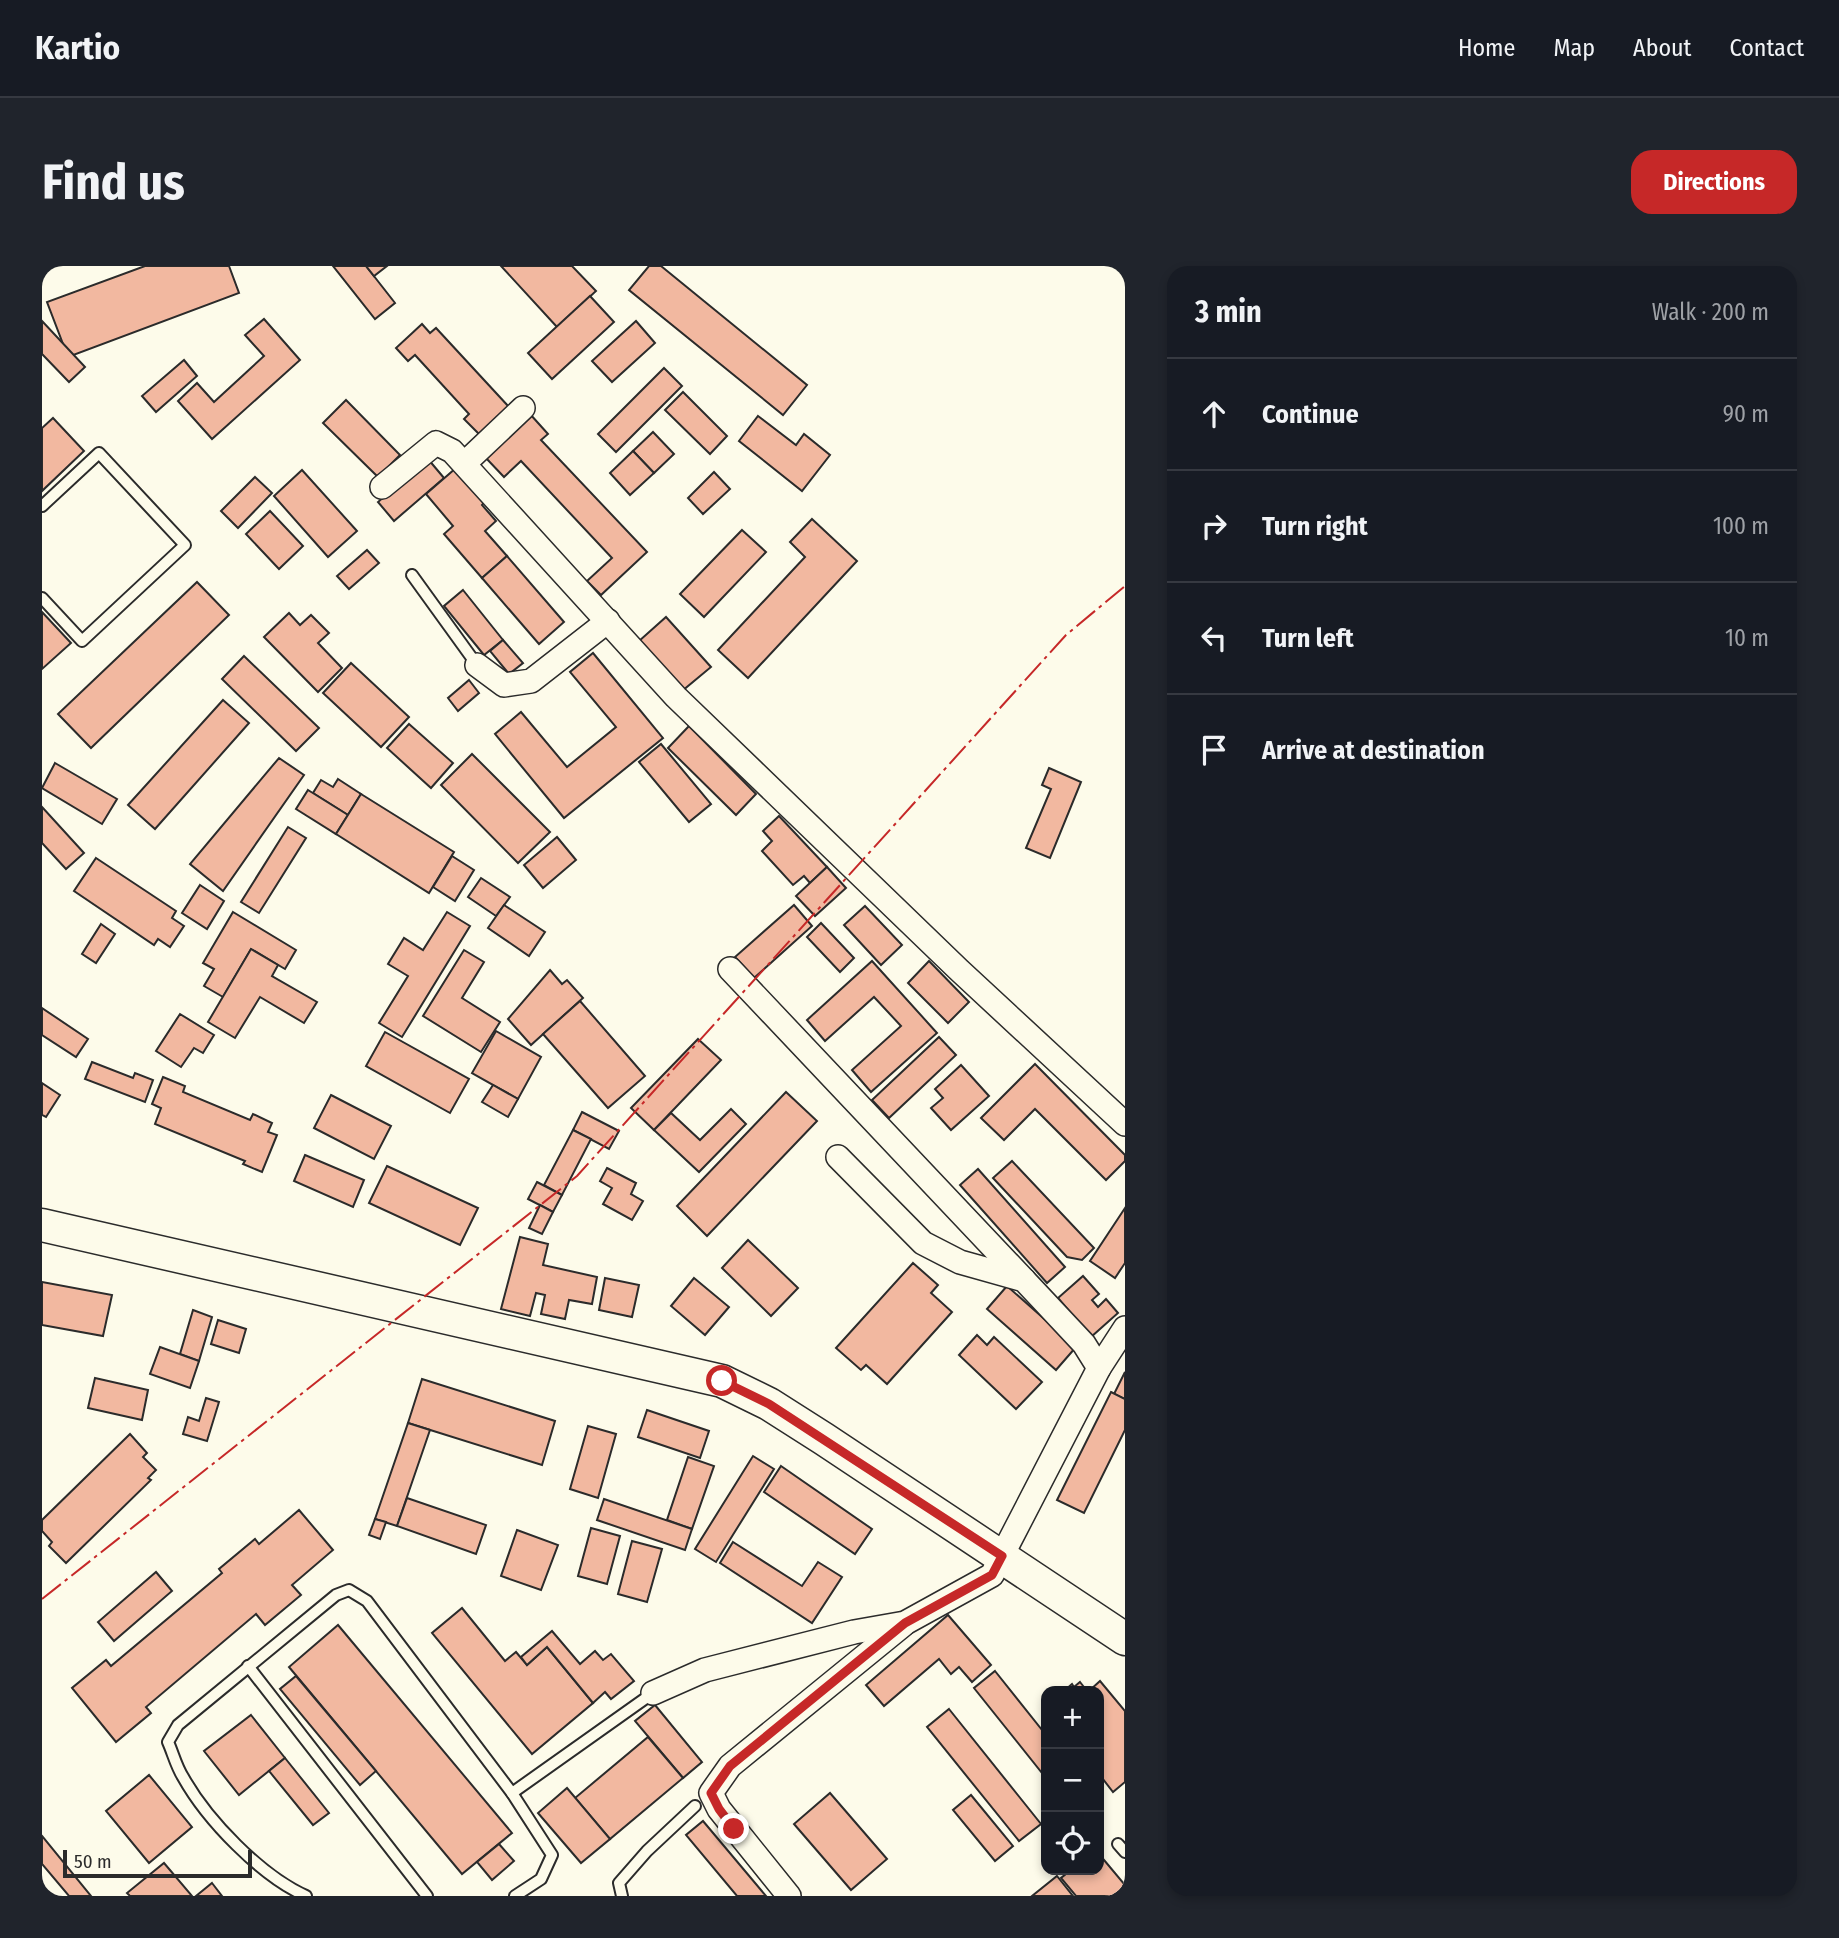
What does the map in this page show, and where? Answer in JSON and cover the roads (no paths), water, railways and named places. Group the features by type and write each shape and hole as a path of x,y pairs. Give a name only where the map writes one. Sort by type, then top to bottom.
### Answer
{"main road":[{"path":"42,1225 722,1381 780,1411 1125,1639"}],"street":[{"path":"464,463 523,408"},
{"path":"382,487 436,443 452,451 686,706 959,970 1125,1124"},
{"path":"477,665 504,685 531,681 608,621"},
{"path":"730,969 1084,1344 1099,1368"},
{"path":"838,1157 923,1243 960,1262 1024,1280"},
{"path":"789,1896 719,1809 703,1799 730,1766 905,1623 992,1575 1099,1368 1125,1328"},
{"path":"653,1693 705,1670 854,1632 905,1623"}],"lane":[{"path":"42,506 99,453 185,545 82,641 42,598"},
{"path":"412,575 477,665"},
{"path":"306,1896 283,1886 220,1828 183,1777 168,1742 178,1726 248,1666 336,1595 349,1590 366,1601 512,1793 552,1855 541,1878 515,1896"},
{"path":"248,1666 427,1896"},
{"path":"512,1793 653,1693"},
{"path":"622,1896 619,1883 703,1799"}]}
